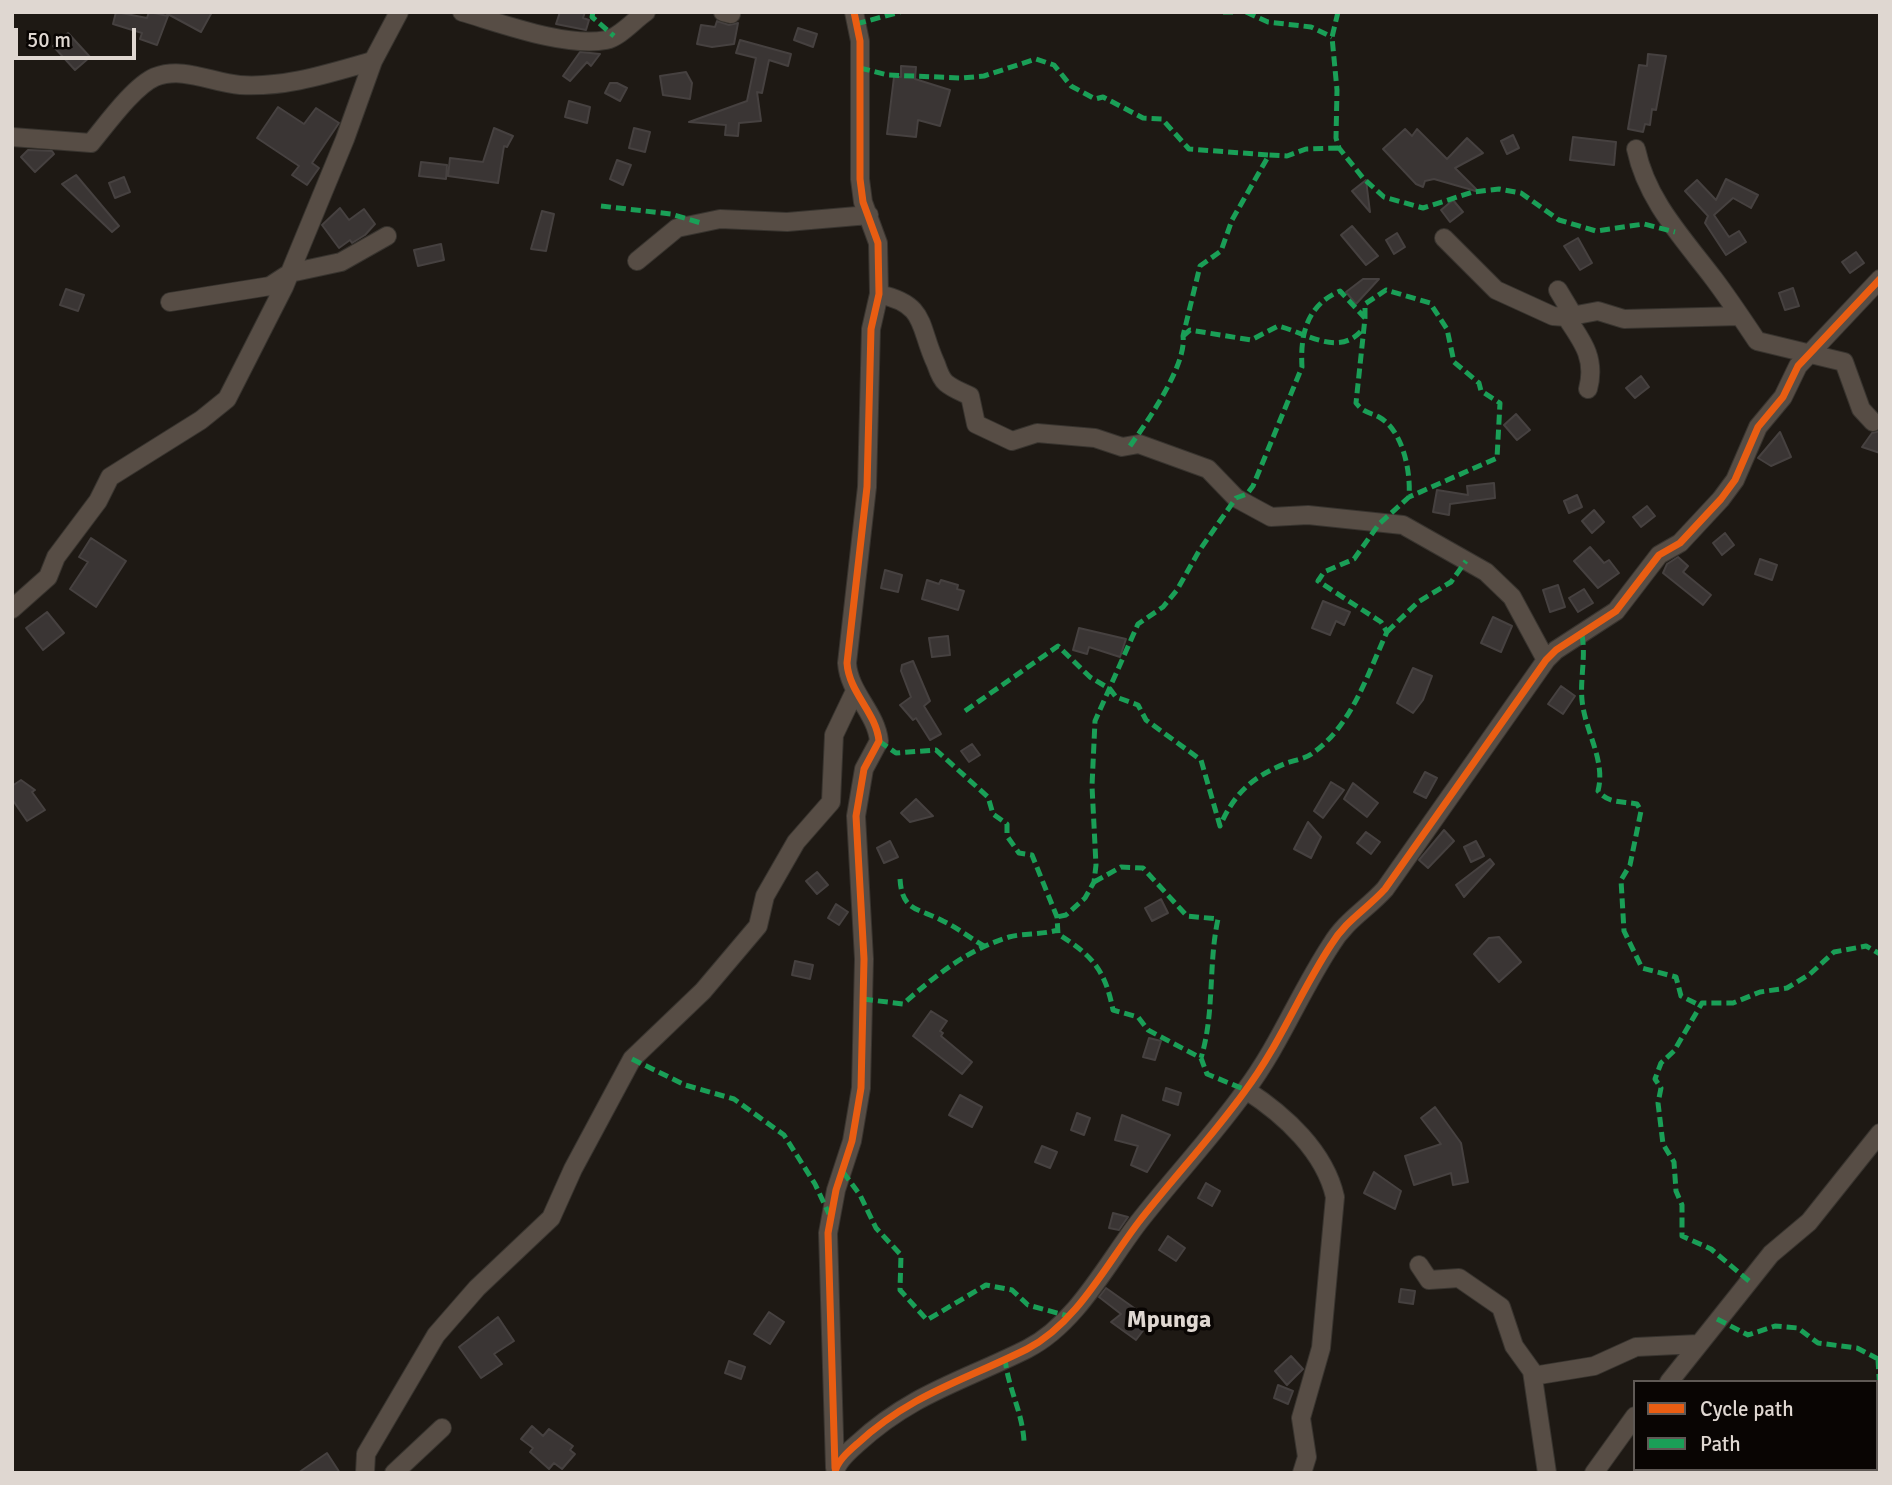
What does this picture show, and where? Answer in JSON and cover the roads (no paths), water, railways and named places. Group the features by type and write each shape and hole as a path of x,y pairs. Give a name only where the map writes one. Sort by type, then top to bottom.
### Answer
{"street":[{"path":"12,609 48,577 56,557 98,501 110,477 201,420 227,399 290,273 345,139 373,61 399,12"},
{"path":"462,12 547,36 596,41 608,40 646,12"},
{"path":"835,1470 828,1233 836,1190 852,1141 861,1088 864,959 856,816 864,769 879,741 869,714 848,678 847,663 867,487 871,329 879,294 878,243 860,179 860,41 854,12"},
{"path":"12,137 91,143 140,88 154,78 186,73 240,85 284,83 373,61"},
{"path":"1636,149 1644,176 1673,229 1758,341 1844,362 1861,409 1873,422"},
{"path":"637,261 677,228 720,219 787,222 869,215"},
{"path":"170,302 270,286 290,273 341,262 387,236"},
{"path":"1444,238 1496,290 1553,316 1566,317 1598,312 1624,319 1740,316"},
{"path":"835,1470 882,1421 956,1378 1028,1348 1052,1332 1075,1307 1189,1158 1246,1090 1331,943 1352,917 1369,907 1385,889 1546,660 1556,650 1616,611 1659,555 1680,543 1721,499 1735,480 1758,427 1783,397 1798,366 1880,279"},
{"path":"1558,290 1570,310 1566,317"},
{"path":"879,294 904,300 914,312 926,331 930,353 944,382 970,396 976,424 1012,441 1037,433 1095,438 1122,447 1139,444 1154,448 1208,469 1236,498 1271,517 1308,515 1403,525 1486,572 1512,597 1546,660"},
{"path":"1566,317 1591,360 1588,388"},
{"path":"365,1473 366,1454 436,1335 477,1288 551,1218 573,1169 632,1059 703,990 758,926 765,897 796,842 831,802 834,735 855,691"},
{"path":"1246,1090 1261,1100 1321,1158 1331,1176 1335,1197 1322,1338 1301,1418 1307,1457 1302,1473"},
{"path":"1671,1380 1771,1254 1809,1222 1880,1133"},
{"path":"1419,1265 1429,1280 1460,1278 1501,1307 1514,1346 1533,1376 1546,1473"},
{"path":"1533,1376 1594,1366 1636,1347 1698,1344"},
{"path":"1594,1473 1633,1419"},
{"path":"394,1473 442,1427"}],"district":[{"name":"Mpunga","path":"1169,1321"}]}
